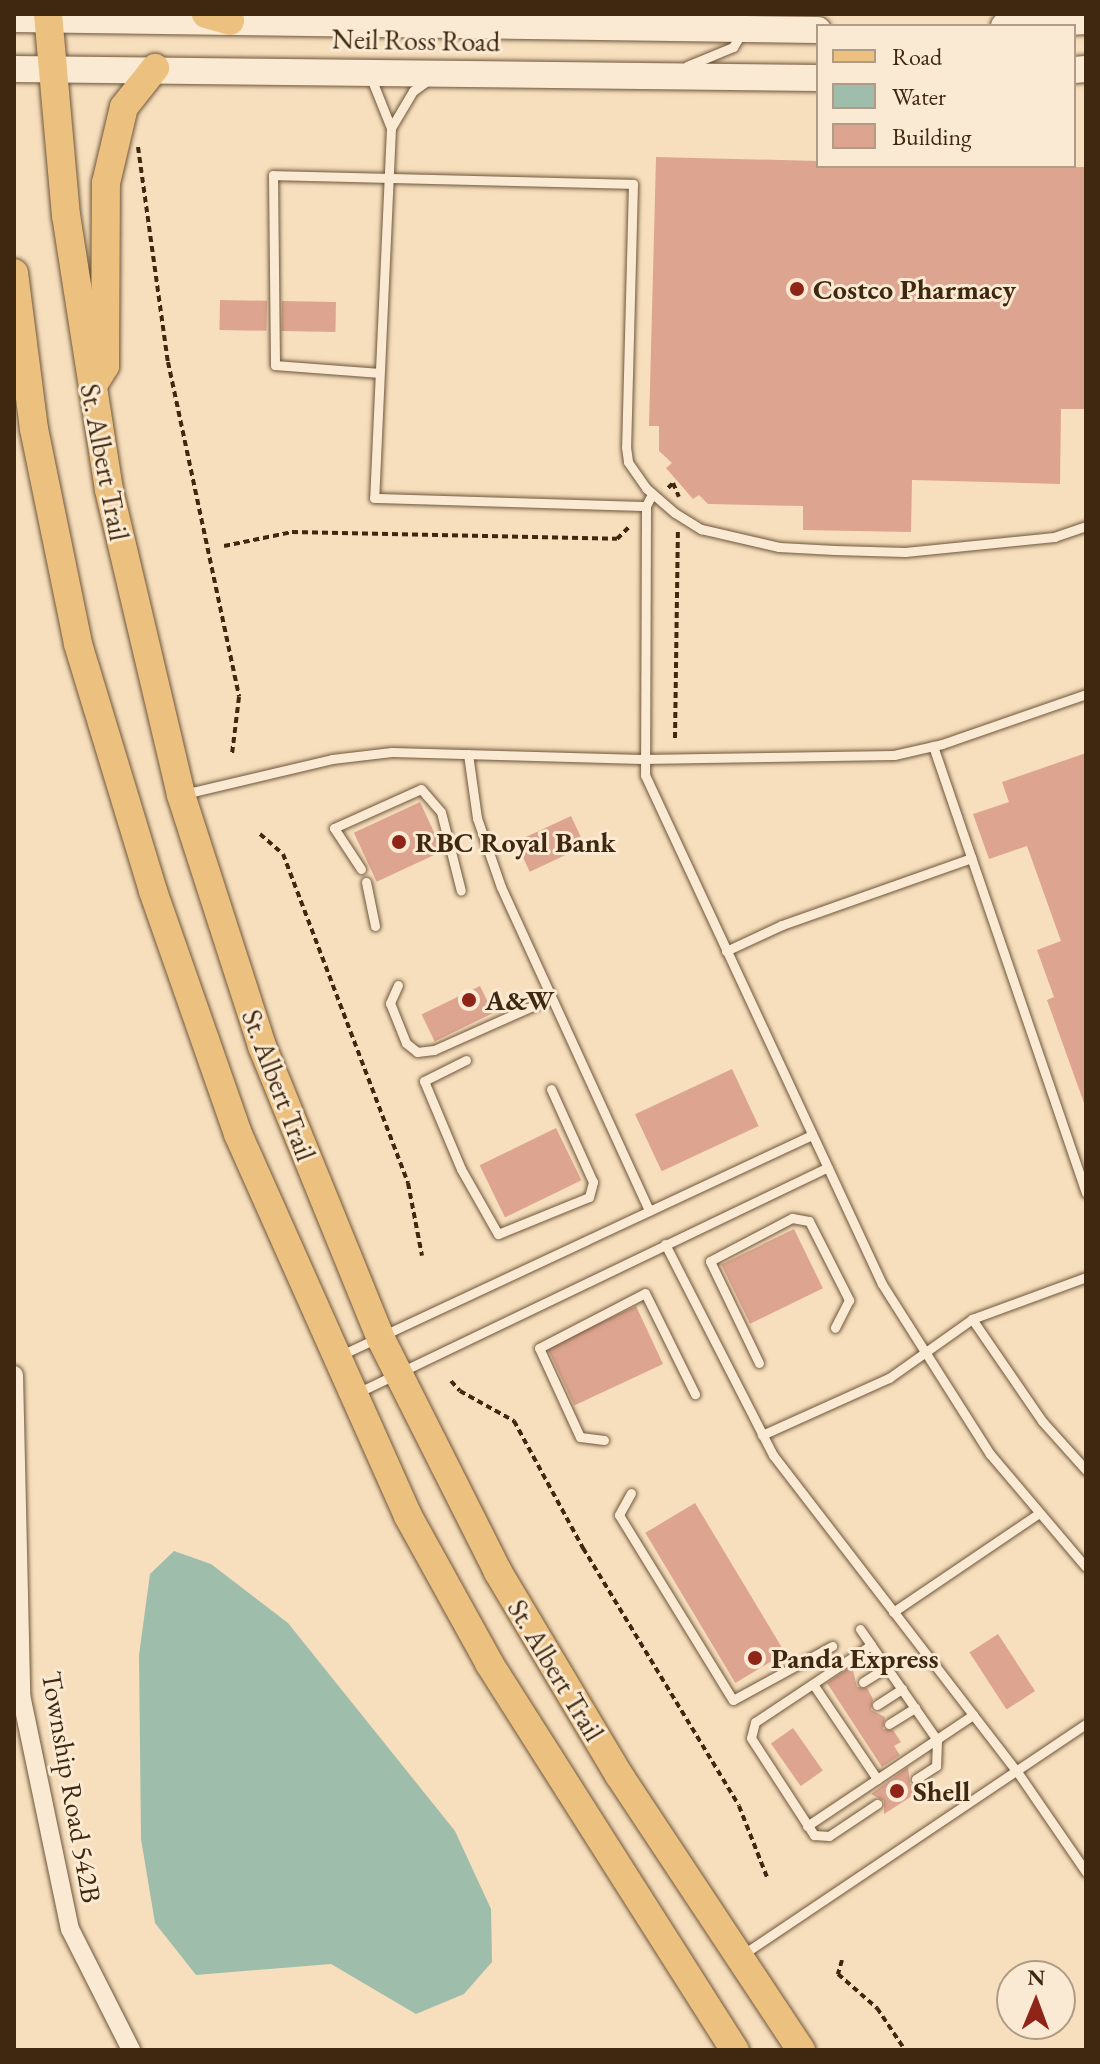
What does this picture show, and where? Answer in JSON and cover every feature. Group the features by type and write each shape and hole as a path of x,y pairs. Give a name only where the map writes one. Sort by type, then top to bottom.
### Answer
{"main road":[{"name":"Neil Ross Road","path":"14,19 48,16 419,19 631,28 743,22 816,30"},
{"name":"St. Albert Trail","path":"48,16 91,390 123,557 181,795 262,1046 381,1339 498,1572 619,1775 801,2050"},
{"path":"1037,24 1086,21"},
{"name":"Neil Ross Road","path":"14,69 155,68 816,78"},
{"path":"91,390 105,366 106,183 124,107 155,68"},
{"name":"St. Albert Trail","path":"14,273 53,528 78,644 193,1013 350,1396 408,1516 489,1663 735,2050"}],"street":[{"name":"Township Road 542B","path":"14,1375 21,1695 70,1929 131,2050"}],"lane":[{"path":"631,28 664,23 685,14"},
{"path":"596,74 672,69 712,59 733,47 743,22"},
{"path":"368,71 391,128 374,498 646,508"},
{"path":"391,128 413,91 438,72"},
{"path":"379,373 275,365 273,175 633,184 628,462 654,496 678,516 701,529 779,547 905,552 1054,537 1086,526"},
{"path":"654,496 646,508 642,759 726,951 882,1284 923,1355 1038,1514 1086,1567"},
{"path":"181,795 364,755 857,758 933,746 1086,694"},
{"path":"933,746 1086,1192"},
{"path":"468,754 477,818 501,887 649,1211"},
{"path":"361,869 334,828 421,789 441,812 461,891"},
{"path":"726,951 782,925 971,858"},
{"path":"366,882 375,926"},
{"path":"398,985 390,1003 406,1043 417,1052 434,1050 551,998"},
{"path":"466,1060 424,1081 461,1169 498,1234 589,1197 593,1182 551,1089"},
{"path":"334,1358 381,1339 812,1135"},
{"path":"350,1396 828,1167"},
{"path":"759,1363 710,1261 792,1218 809,1221 849,1300 835,1328"},
{"path":"665,1244 762,1435 893,1612 1018,1773 1086,1872"},
{"path":"762,1435 889,1378 972,1319 1086,1277"},
{"path":"604,1440 580,1437 539,1348 645,1293 695,1394"},
{"path":"972,1319 1042,1421 1086,1470"},
{"path":"631,1493 619,1515 733,1700 832,1646"},
{"path":"893,1612 1038,1514"},
{"path":"860,1629 937,1740 936,1766 916,1779"},
{"path":"871,1645 751,1730 751,1738 814,1835 829,1836 877,1804"},
{"path":"863,1682 887,1667"},
{"path":"813,1684 877,1779"},
{"path":"877,1705 902,1689"},
{"path":"827,1704 837,1698"},
{"path":"889,1724 915,1708"},
{"path":"807,1826 973,1715"},
{"path":"841,1726 851,1720"},
{"path":"739,1957 1018,1773 1086,1724"},
{"path":"854,1745 864,1739"}],"path":[{"path":"134,142 142,152 177,409 239,697 232,754"},
{"path":"654,496 673,483 679,491 675,738"},
{"path":"224,546 292,532 617,539 646,508"},
{"path":"260,834 283,854 289,869 408,1183 422,1256"},
{"path":"451,1381 460,1391 514,1421 583,1548 739,1806 767,1877"},
{"path":"842,1960 838,1974 877,2008 905,2050"}],"water":[{"path":"174,1551 211,1564 288,1623 455,1831 491,1909 492,1962 464,1994 416,2014 331,1964 196,1975 155,1923 141,1839 139,1655 150,1574"}],"building":[{"path":"656,157 816,161 816,168 1086,167 1086,409 1061,409 1060,484 912,480 911,532 803,530 803,506 708,504 699,495 693,499 666,468 672,463 659,451 659,426 649,426"},
{"path":"220,300 267,301 266,331 219,330"},
{"path":"282,301 336,302 335,332 281,331"},
{"path":"1086,753 1084,1103 1047,1000 1054,997 1037,950 1061,941 1027,846 989,859 973,814 1009,802 1002,782"},
{"name":"RBC Royal Bank","path":"420,802 443,851 377,882 354,833"},
{"path":"571,816 585,846 530,872 516,842"},
{"name":"A&W","path":"480,986 493,1013 435,1041 422,1014"},
{"path":"732,1069 759,1126 662,1171 635,1114"},
{"path":"556,1128 581,1180 505,1217 480,1165"},
{"path":"794,1229 823,1288 750,1324 721,1265"},
{"path":"636,1306 663,1364 574,1405 547,1347"},
{"path":"695,1503 785,1653 735,1683 645,1533"},
{"path":"998,1634 1035,1691 1007,1710 969,1653"},
{"name":"Shell","path":"852,1666 857,1687 867,1688 873,1699 871,1710 885,1717 883,1729 893,1730 901,1742 894,1746 900,1755 882,1767 827,1683"},
{"path":"793,1728 823,1771 801,1786 771,1743"},
{"name":"Shell","path":"908,1767 910,1784 923,1789 884,1814 884,1801 871,1794"}],"place":[{"name":"Costco Pharmacy","path":"797,289"},
{"name":"RBC Royal Bank","path":"399,842"},
{"name":"A&W","path":"469,1000"},
{"name":"Panda Express","path":"755,1658"},
{"name":"Shell","path":"897,1791"}]}
